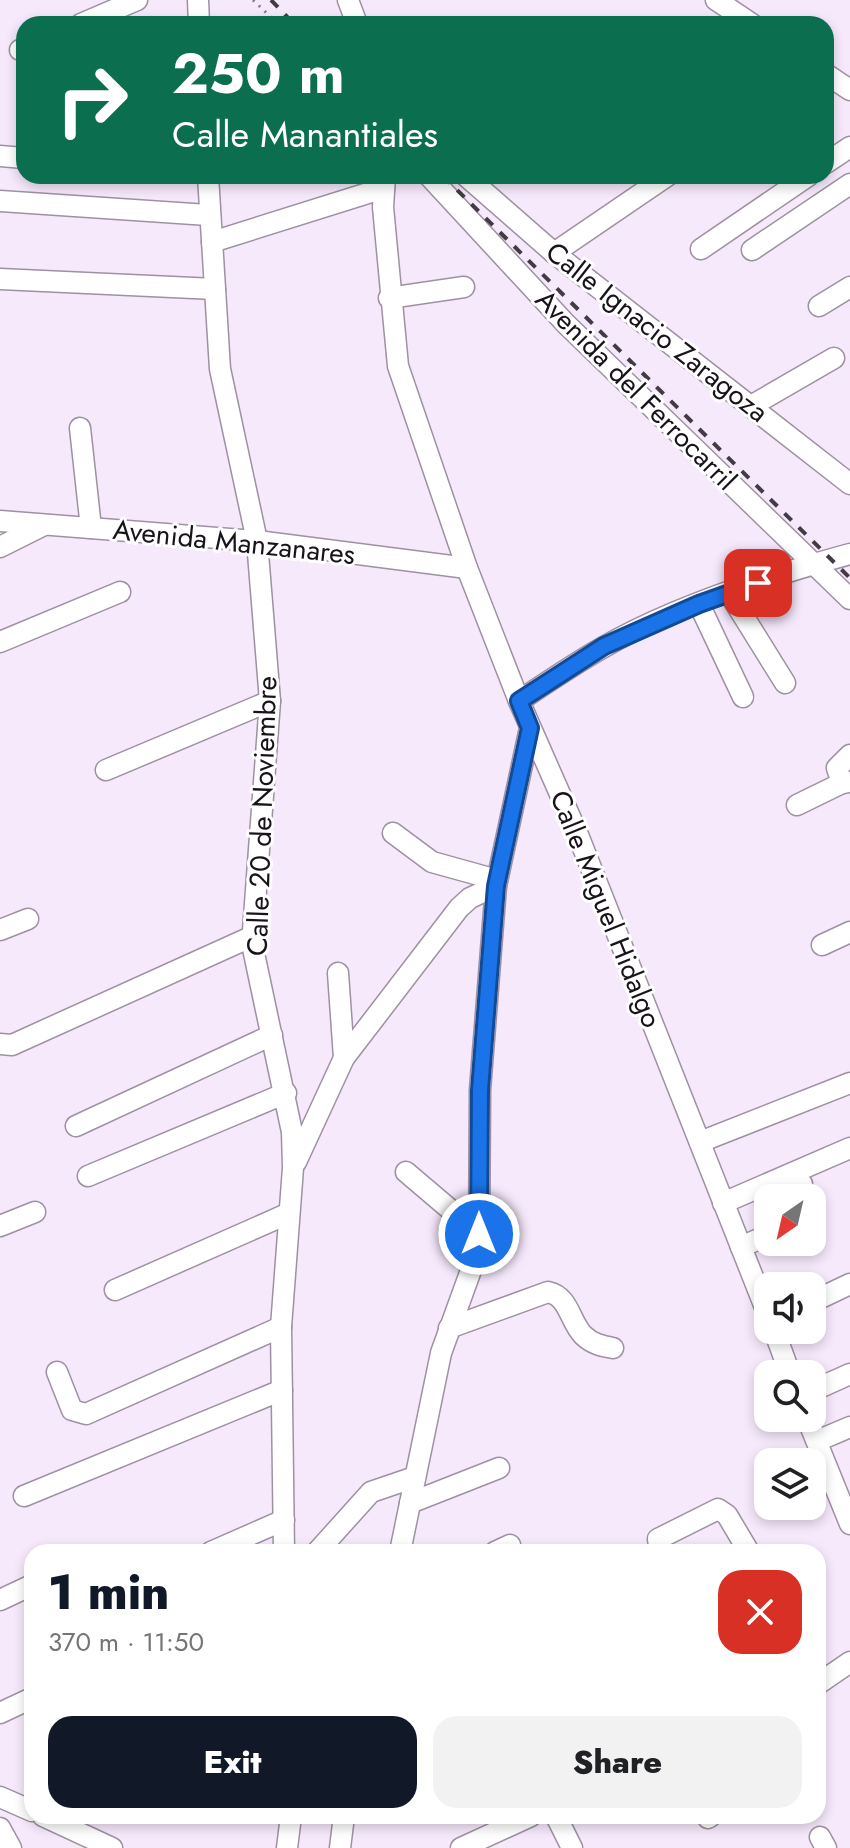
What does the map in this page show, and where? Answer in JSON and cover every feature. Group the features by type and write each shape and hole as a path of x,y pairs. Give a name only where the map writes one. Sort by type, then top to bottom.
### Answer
{"street":[{"path":"100,16 137,0"},
{"path":"716,0 740,16"},
{"name":"Calle 20 de Noviembre","path":"208,184 220,369 257,541 270,701 253,936 286,1093 293,1168 287,1214 281,1327 284,1544"},
{"path":"212,242 378,184"},
{"name":"Calle Miguel Hidalgo","path":"384,184 389,298 398,366 467,568 530,728 578,835 754,1280"},
{"name":"Avenida del Ferrocarril","path":"436,184 566,324 850,599"},
{"name":"Calle Ignacio Zaragoza","path":"475,184 554,253 850,484"},
{"path":"554,253 655,184"},
{"path":"701,249 796,184"},
{"path":"752,250 850,184"},
{"path":"0,201 208,215"},
{"path":"0,279 215,289"},
{"path":"389,298 464,287"},
{"path":"819,306 850,287"},
{"path":"751,406 843,362"},
{"path":"80,428 91,528"},
{"name":"Avenida Manzanares","path":"0,521 257,541 467,568"},
{"path":"0,547 44,525"},
{"path":"519,701 604,646 699,604 850,554"},
{"path":"0,642 120,592"},
{"path":"729,593 785,683"},
{"path":"699,604 743,697"},
{"path":"106,770 270,701"},
{"path":"402,1544 449,1328 473,1269 479,1234 480,1090 497,883 530,728"},
{"path":"797,805 846,782 837,768 839,761 850,755"},
{"path":"393,833 432,862 497,883"},
{"path":"293,1168 344,1058 459,908 497,883"},
{"path":"0,930 28,919"},
{"path":"822,945 850,932"},
{"path":"0,1044 12,1045 253,936"},
{"path":"338,973 344,1058"},
{"path":"76,1126 272,1035"},
{"path":"700,1142 850,1083"},
{"path":"88,1176 286,1093"},
{"path":"723,1203 850,1148"},
{"path":"406,1172 479,1234"},
{"path":"0,1226 35,1212"},
{"path":"115,1290 287,1214"},
{"path":"741,1247 754,1241"},
{"path":"826,1295 850,1284"},
{"path":"449,1328 548,1292 563,1300 587,1338 613,1348"},
{"path":"57,1372 72,1410 86,1414 281,1327"},
{"path":"826,1385 850,1374"},
{"path":"24,1496 282,1390"},
{"path":"817,1441 850,1427"},
{"path":"813,1432 850,1524"},
{"path":"410,1503 499,1468"},
{"path":"324,1544 371,1492 415,1477"},
{"path":"659,1544 658,1539 680,1526 718,1509 727,1515 744,1544"},
{"path":"229,1544 284,1520"},
{"path":"0,1600 24,1589"},
{"path":"826,1677 850,1662"},
{"path":"0,1713 24,1702"},
{"path":"0,1797 24,1808"},
{"path":"78,1824 112,1848"},
{"path":"287,1848 290,1824"},
{"path":"340,1848 343,1824"},
{"path":"467,1847 514,1824"},
{"path":"560,1824 572,1848"},
{"path":"0,1828 11,1848"}],"path":[{"path":"253,0 270,16"}],"railway":[{"path":"271,0 286,16"},
{"path":"451,184 850,578"}],"route":[{"path":"479,1234 480,1090 496,886 530,728 519,701 604,646 699,604 758,583"}]}
